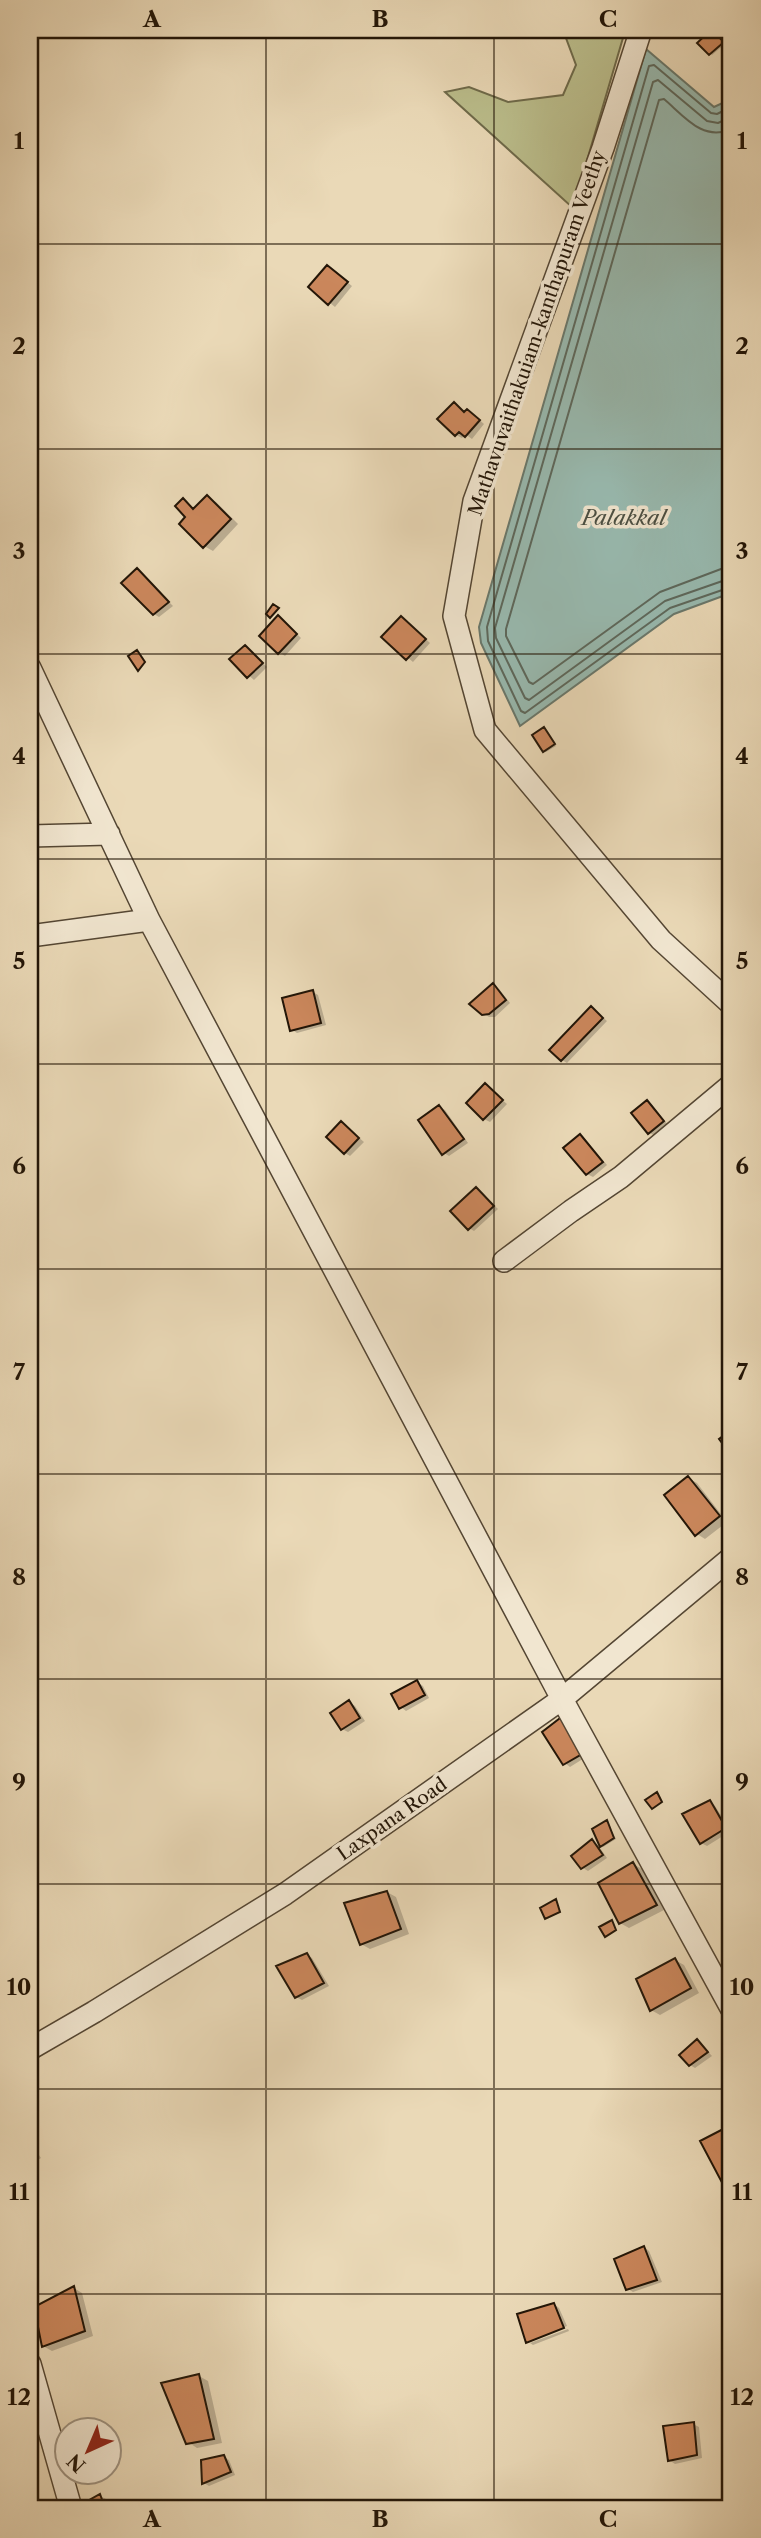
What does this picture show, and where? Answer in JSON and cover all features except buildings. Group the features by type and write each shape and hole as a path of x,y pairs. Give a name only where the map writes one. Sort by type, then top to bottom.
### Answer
{"street":[{"name":"Mathavuvaithakuiam-kanthapuram Veethy","path":"636,30 639,36 603,148 474,501 454,616 485,730 661,940 731,1004"},
{"path":"30,668 149,920 562,1699 731,2008"},
{"path":"30,835 109,834"},
{"path":"30,936 149,920"},
{"path":"504,1261 621,1177 731,1085"},
{"name":"Laxpana Road","path":"30,2049 285,1894 562,1699 731,1558"},
{"path":"30,2364 71,2508"}],"green space":[{"path":"563,30 625,31 573,208 445,92 469,87 508,102 563,95 576,65"}],"water":[{"name":"Palakkal","path":"646,49 714,107 731,99 731,593 674,614 520,726 481,643 479,627"}]}
